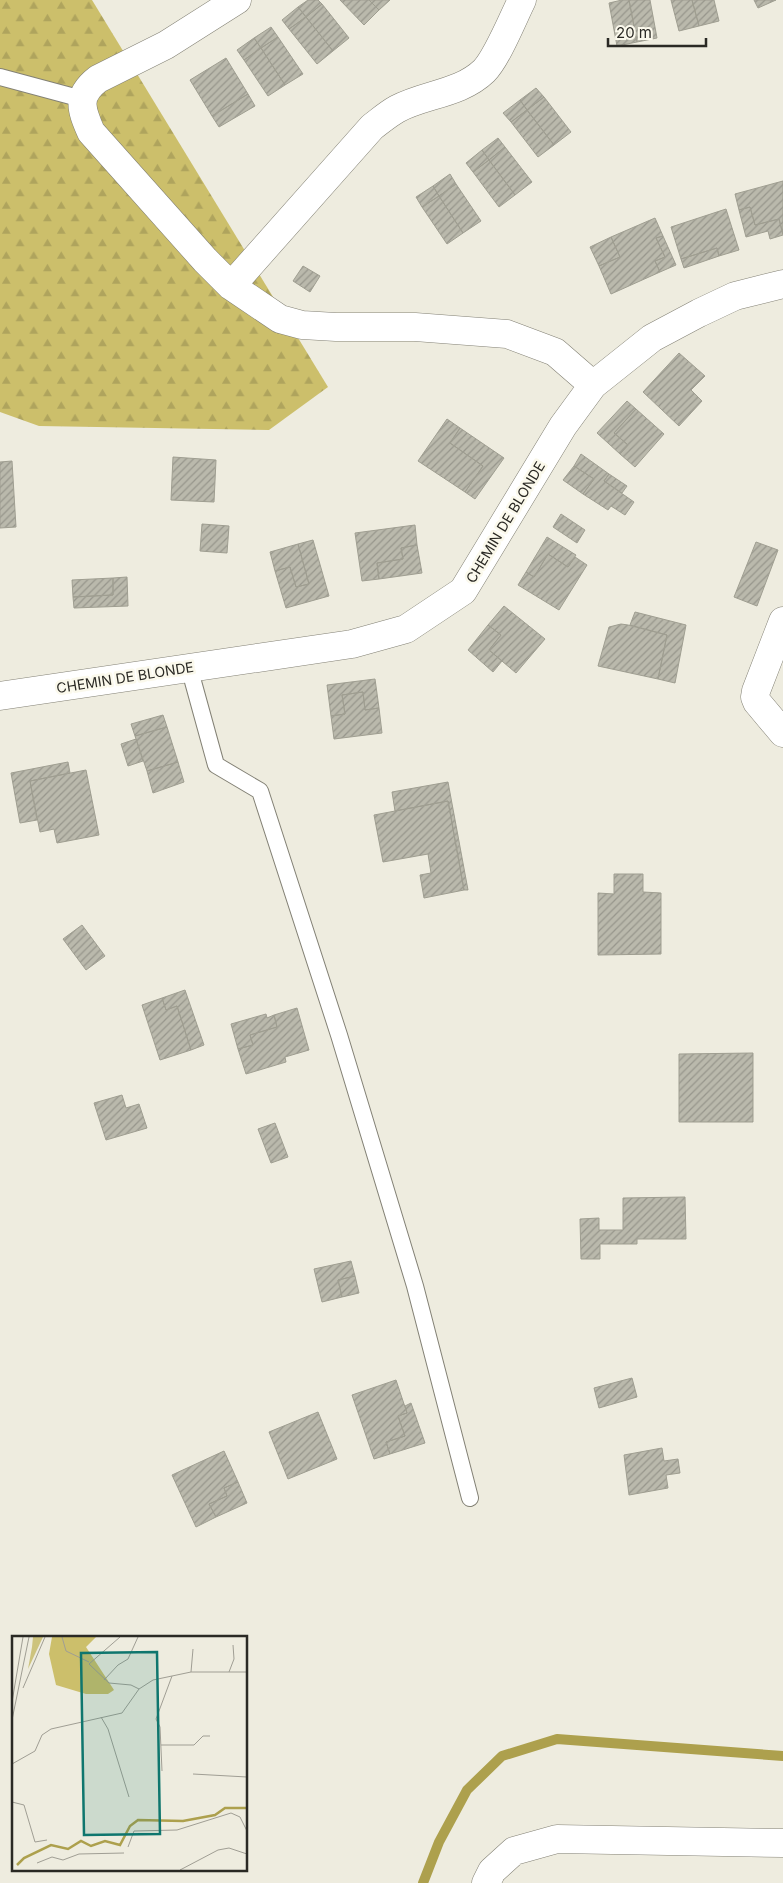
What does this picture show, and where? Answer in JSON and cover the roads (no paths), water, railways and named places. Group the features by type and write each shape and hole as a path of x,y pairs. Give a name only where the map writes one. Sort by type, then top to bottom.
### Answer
{"street":[{"path":"238,0 166,45 98,79 88,86 82,99 82,113 91,132 205,260 231,286 280,319 302,325 415,328 507,334 555,352 593,385"},
{"path":"231,286 372,127 397,109 426,97 463,86 485,70 498,49 522,0"},
{"name":"CHEMIN DE BLONDE","path":"0,696 352,644 406,629 463,590 563,426 593,385 652,338 699,312 735,296 783,284"},
{"path":"783,622 755,697 783,733"},
{"path":"486,1883 492,1871 514,1851 557,1839 783,1843"}],"lane":[{"path":"0,77 82,99"},
{"path":"190,667 216,765 260,791 339,1035 413,1277 470,1498"}],"waterway":[{"path":"423,1883 439,1842 467,1790 502,1756 557,1739 783,1756"}]}
